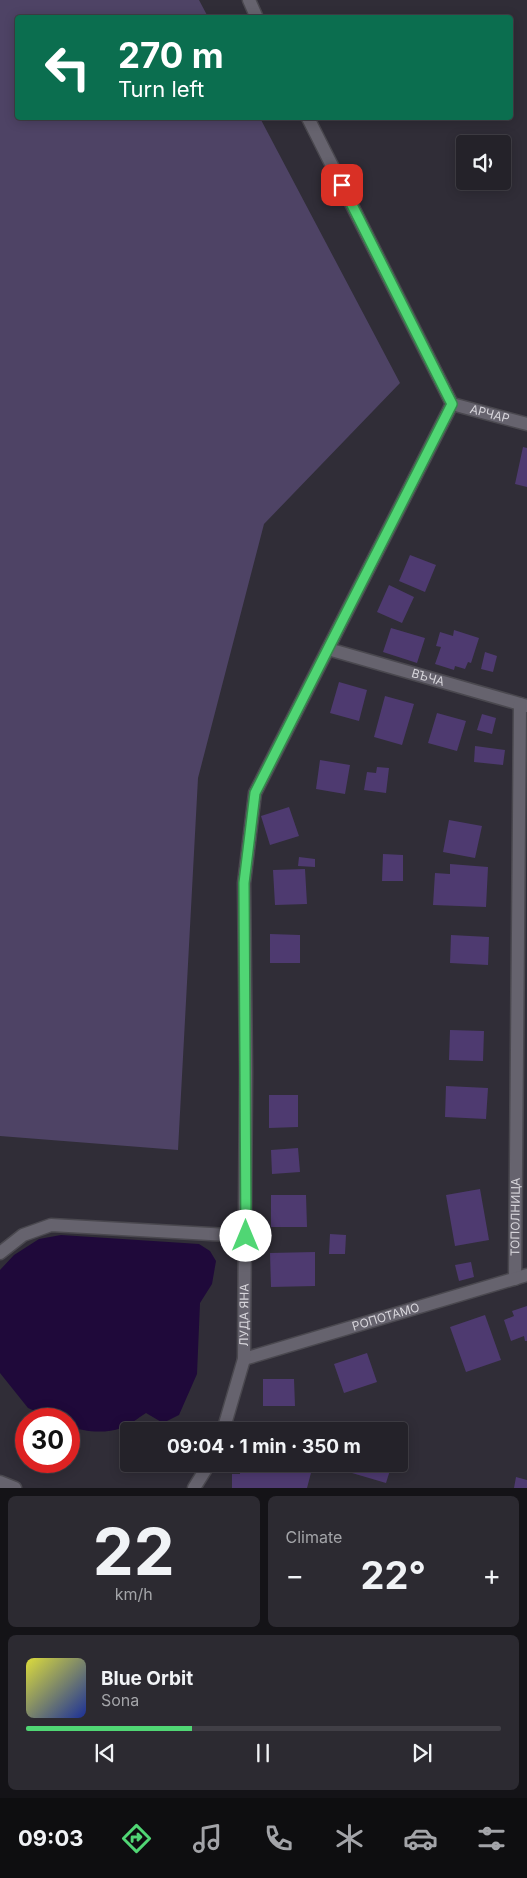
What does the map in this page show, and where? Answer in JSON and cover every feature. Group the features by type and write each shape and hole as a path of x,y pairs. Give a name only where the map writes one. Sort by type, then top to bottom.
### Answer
{"street":[{"path":"249,0 256,15"},
{"path":"309,120 452,404"},
{"name":"АРЧАР","path":"452,404 527,424"},
{"name":"ЛУДА ЯНА","path":"226,1422 244,1359 246,1236 244,883 255,793 452,404"},
{"name":"ВЪЧА","path":"328,649 524,705"},
{"name":"ТОПОЛНИЦА","path":"521,1277 524,705"},
{"path":"0,1253 23,1235 50,1225 246,1236"},
{"name":"РОПОТАМО","path":"244,1359 521,1277"},
{"path":"194,1488 204,1472"},
{"path":"0,1482 15,1488"}],"shaded area":[{"path":"0,0 199,0 207,15 15,15 15,120 261,120 400,383 264,524 198,778 178,1150 0,1136"},
{"path":"61,1235 199,1244 210,1251 216,1261 212,1284 200,1303 197,1374 179,1415 161,1422 146,1413 132,1422 120,1422 120,1428 115,1430 101,1432 81,1430 80,1408 28,1408 0,1373 0,1270 14,1255 39,1239"}],"building":[{"path":"523,447 527,448 527,487 515,484"},
{"path":"410,555 436,565 425,592 399,581"},
{"path":"389,585 414,597 402,623 377,612"},
{"path":"391,628 425,638 417,663 383,652"},
{"path":"454,630 479,638 471,663 468,662 465,669 455,666 454,670 435,664 441,647 436,646 440,632 453,636"},
{"path":"485,652 497,656 493,672 481,669"},
{"path":"339,682 367,690 359,721 330,713"},
{"path":"385,696 414,704 402,745 374,737"},
{"path":"437,713 466,721 457,751 428,743"},
{"path":"482,714 496,718 492,734 477,730"},
{"path":"475,746 505,750 503,765 474,762"},
{"path":"320,760 350,765 345,794 316,789"},
{"path":"377,767 389,768 386,793 364,790 367,772 376,773"},
{"path":"289,807 299,836 270,845 261,816"},
{"path":"449,820 482,826 475,858 443,852"},
{"path":"383,854 403,855 403,881 382,881"},
{"path":"299,857 315,859 315,867 298,866"},
{"path":"450,864 488,867 486,907 433,905 435,873 450,874"},
{"path":"305,869 307,904 275,905 273,870"},
{"path":"270,934 300,935 300,963 270,963"},
{"path":"451,935 489,937 488,965 450,963"},
{"path":"450,1030 484,1031 483,1061 449,1060"},
{"path":"446,1086 488,1088 486,1119 445,1117"},
{"path":"269,1095 298,1095 298,1127 269,1128"},
{"path":"298,1148 300,1172 272,1174 271,1150"},
{"path":"480,1189 489,1240 455,1246 446,1195"},
{"path":"271,1195 306,1195 307,1227 271,1227"},
{"path":"330,1234 346,1235 345,1254 329,1254"},
{"path":"315,1252 315,1286 271,1287 270,1253"},
{"path":"471,1262 474,1277 459,1281 455,1265"},
{"path":"527,1306 527,1341 525,1341 524,1336 511,1341 504,1320 514,1316 512,1311"},
{"path":"485,1315 501,1360 466,1372 450,1327"},
{"path":"367,1353 377,1382 344,1393 334,1364"},
{"path":"263,1379 294,1379 295,1406 263,1406"},
{"path":"240,1472 311,1472 307,1488 232,1488 232,1474 240,1474"},
{"path":"352,1472 389,1472 386,1483"},
{"path":"516,1477 527,1480 527,1488 514,1488"}],"route":[{"path":"246,1236 244,883 255,793 452,404 342,185"}]}
